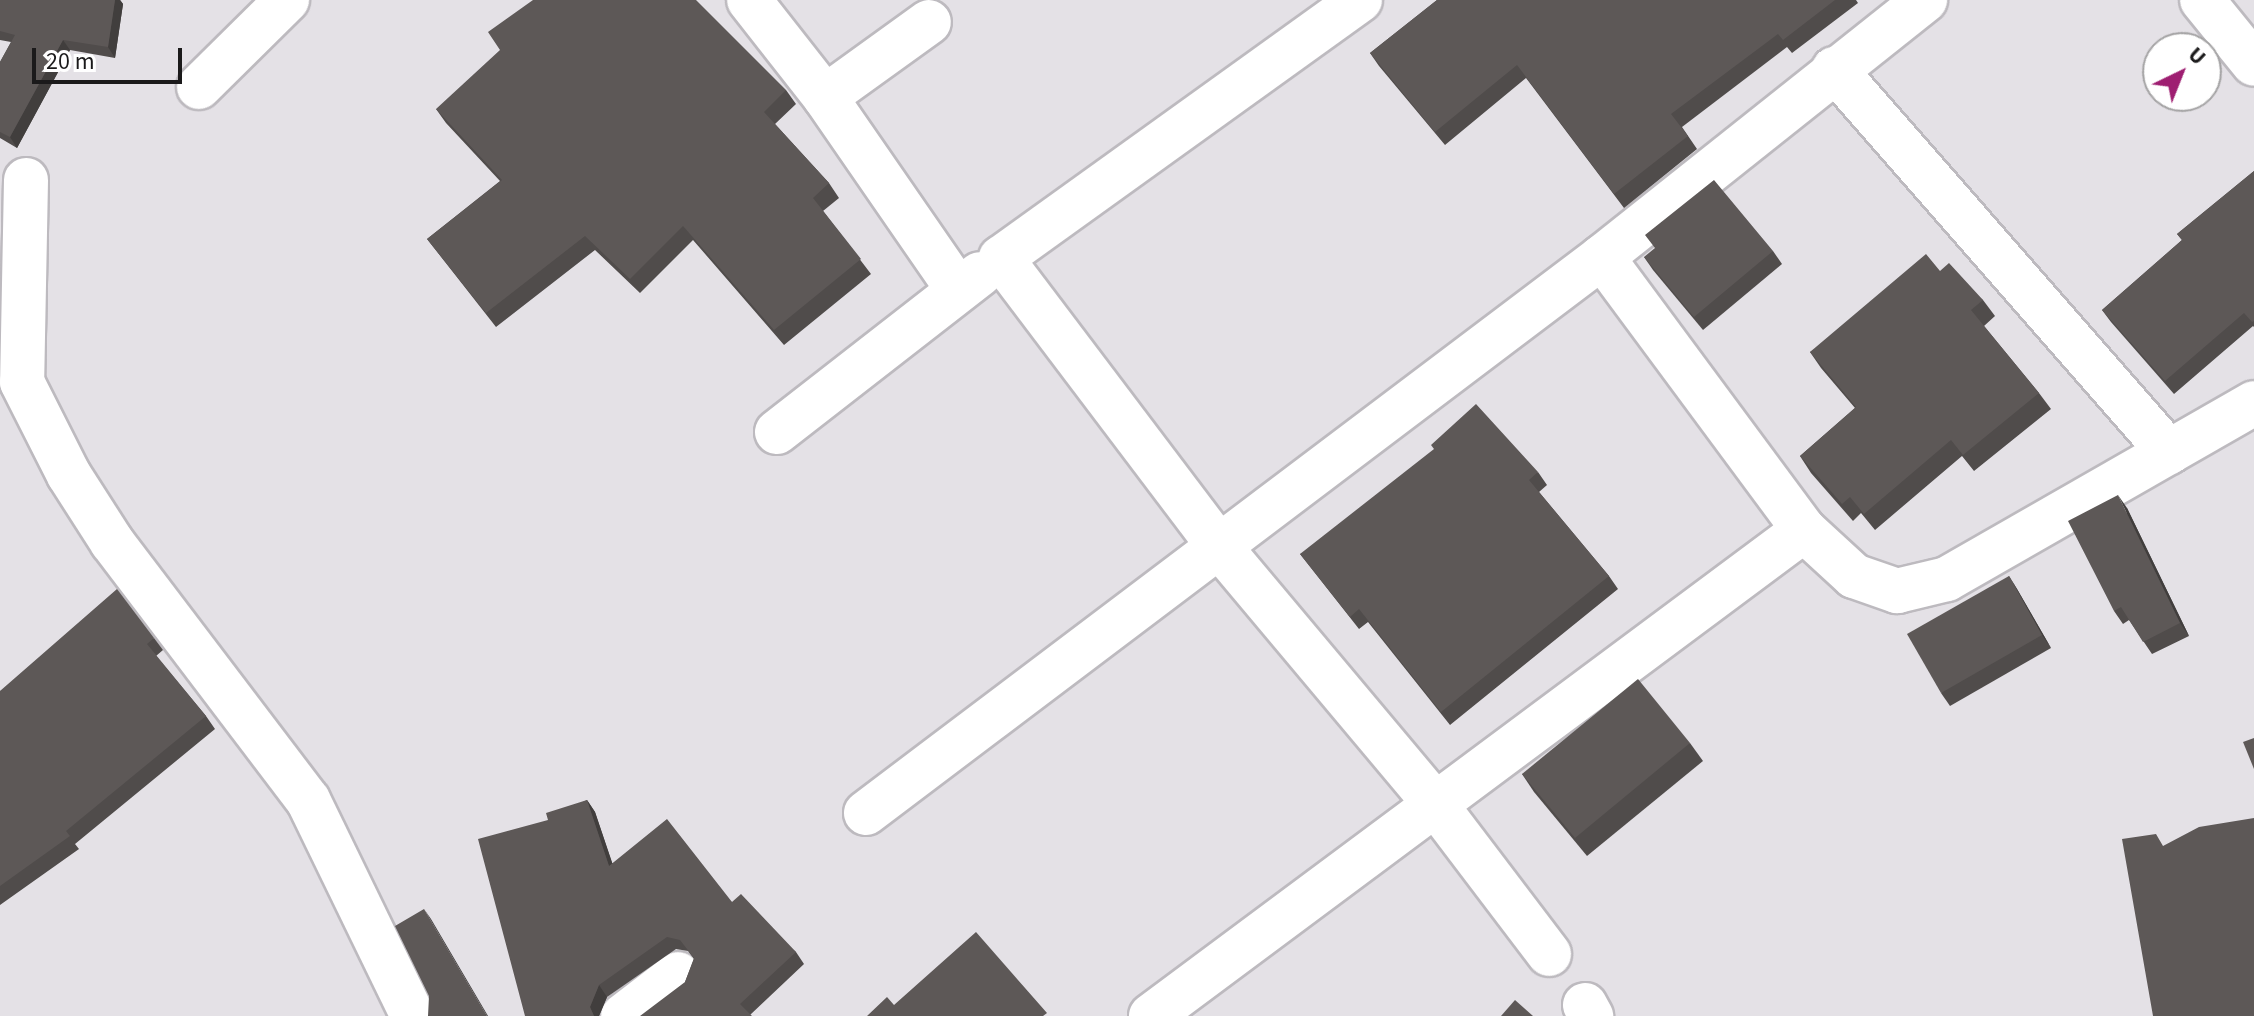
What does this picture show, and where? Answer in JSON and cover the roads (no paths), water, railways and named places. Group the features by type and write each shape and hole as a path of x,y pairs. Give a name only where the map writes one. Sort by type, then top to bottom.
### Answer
{"street":[{"path":"199,87 287,0"},
{"path":"749,0 825,97 958,290"},
{"path":"777,432 1001,258 1360,0"},
{"path":"866,813 1602,257 1834,69 1925,0"},
{"path":"2202,0 2254,64"},
{"path":"825,97 929,22"},
{"path":"1834,69 2169,452"},
{"path":"26,180 11,383 112,542 308,800 413,1016"},
{"path":"1602,257 1804,530 1854,576 1897,591 1947,579 2254,403"},
{"path":"1001,258 1218,545 1436,805 1549,954"},
{"path":"1151,1016 1804,530"},
{"path":"623,1016 678,974"}]}
